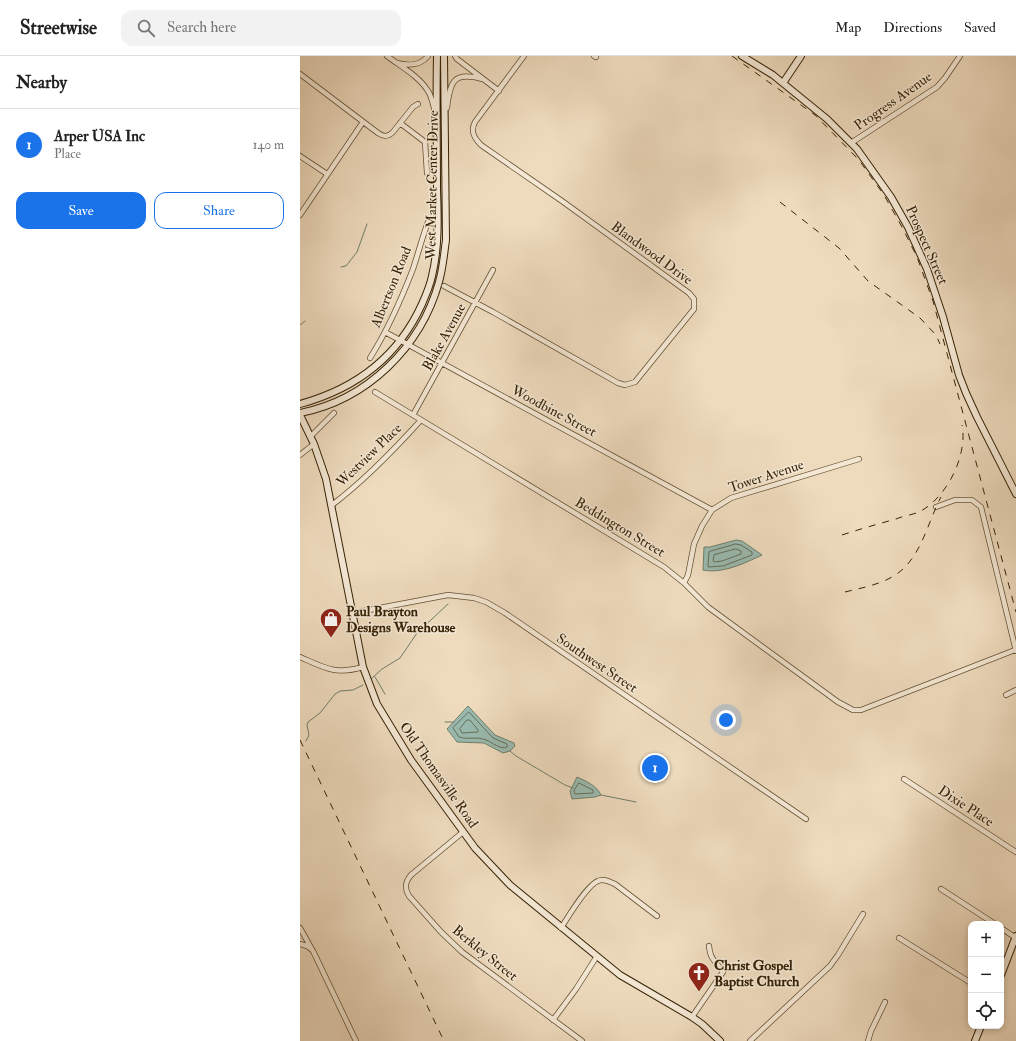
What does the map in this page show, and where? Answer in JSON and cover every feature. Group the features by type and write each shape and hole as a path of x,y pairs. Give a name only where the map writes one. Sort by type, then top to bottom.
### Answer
{"street":[{"path":"387,56 421,82 428,91 433,101 436,122"},
{"path":"395,62 406,65 415,65 423,61 428,56"},
{"name":"West Market Center Drive","path":"300,404 335,392 353,383 372,370 401,341 416,316 428,290 437,252 438,236 436,122 437,56"},
{"name":"West Market Center Drive","path":"300,414 335,403 353,393 379,375 408,345 424,319 431,304 439,282 446,240 444,56"},
{"path":"455,56 482,79 499,90"},
{"name":"Blandwood Drive","path":"444,286 618,383 625,385 635,382 692,312 695,306 694,299 689,293 562,201 481,145 475,139 472,126 524,56"},
{"name":"Prospect Street","path":"742,56 761,67 783,83 827,119 851,143 874,172 891,197 928,270 966,393 1016,494"},
{"path":"783,83 801,56"},
{"name":"Progress Avenue","path":"851,143 937,87 960,56"},
{"path":"300,74 381,135 388,136 393,132 413,107 418,104"},
{"path":"445,121 449,89 453,82 456,79 466,76 482,79"},
{"path":"300,215 363,122"},
{"path":"400,123 425,142 427,173"},
{"path":"300,156 327,174"},
{"name":"Albertson Road","path":"370,358 385,332 401,298 413,269 428,222"},
{"name":"Blake Avenue","path":"413,415 493,270"},
{"name":"Woodbine Street","path":"385,332 712,510"},
{"name":"Beddington Street","path":"375,392 664,567 684,583 708,607 838,702 853,710 861,710 1016,650"},
{"path":"310,437 334,413"},
{"name":"Old Thomasville Road","path":"300,414 314,444 326,478 363,666 372,693 384,716 420,772 463,832 501,876 561,928 620,975 692,1017 720,1041"},
{"name":"Westview Place","path":"332,505 394,451 421,420"},
{"path":"300,455 314,444"},
{"name":"Tower Avenue","path":"684,583 688,575 694,544 702,526 712,510 731,498 859,459"},
{"path":"936,507 955,500 972,500 981,507 1016,650"},
{"name":"Southwest Street","path":"353,613 448,595 466,596 486,602 505,612 806,819"},
{"path":"300,657 337,671 353,670 363,666"},
{"path":"1006,696 1016,690"},
{"name":"Dixie Place","path":"904,779 1016,852"},
{"name":"Berkley Street","path":"463,832 408,880 405,885 406,891 441,932 462,952 582,1041"},
{"path":"561,928 590,885 598,880 608,881 615,884 657,916"},
{"path":"941,889 990,921"},
{"path":"750,1041 830,966 864,914"},
{"path":"300,928 356,1041"},
{"path":"1004,930 1016,937 1004,967"},
{"path":"899,938 968,981"},
{"path":"300,944 307,946 312,950"},
{"path":"692,1017 723,972 713,960 709,946"},
{"path":"553,1020 576,989 597,956"},
{"path":"868,1041 871,1031 885,1002"},
{"path":"975,1041 980,1029"}],"water":[{"path":"736,540 742,541 762,555 726,569 711,571 703,570 704,547 710,547"},
{"path":"468,706 495,735 514,743 515,746 510,751 503,753 484,743 457,742 447,729"},
{"path":"577,777 594,786 601,795 572,799 570,791"}],"waterway":[{"path":"341,267 346,266 357,252 367,224"},
{"path":"300,325 305,321"},
{"path":"371,679 382,669 400,658 417,633 448,604"},
{"path":"375,677 385,694"},
{"path":"306,741 309,735 307,725 308,722 320,713 335,694 340,691 353,690 363,685"},
{"path":"445,722 454,722"},
{"path":"510,751 565,785 573,788"},
{"path":"601,795 636,802"}],"railway":[{"path":"732,56 815,115 859,160 884,195 902,227 917,257 933,301 1016,612"},
{"path":"780,202 839,248 868,281 920,318 936,335 940,344"},
{"path":"842,535 919,512 938,497 953,474 958,462 962,449 962,425"},
{"path":"845,592 881,582 902,570 917,552 941,497"},
{"path":"300,740 444,1041"}],"place":[{"name":"Paul Brayton Designs Warehouse","path":"331,638"},
{"name":"Arper USA Inc","path":"655,768"},
{"name":"Christ Gospel Baptist Church","path":"699,992"}]}
